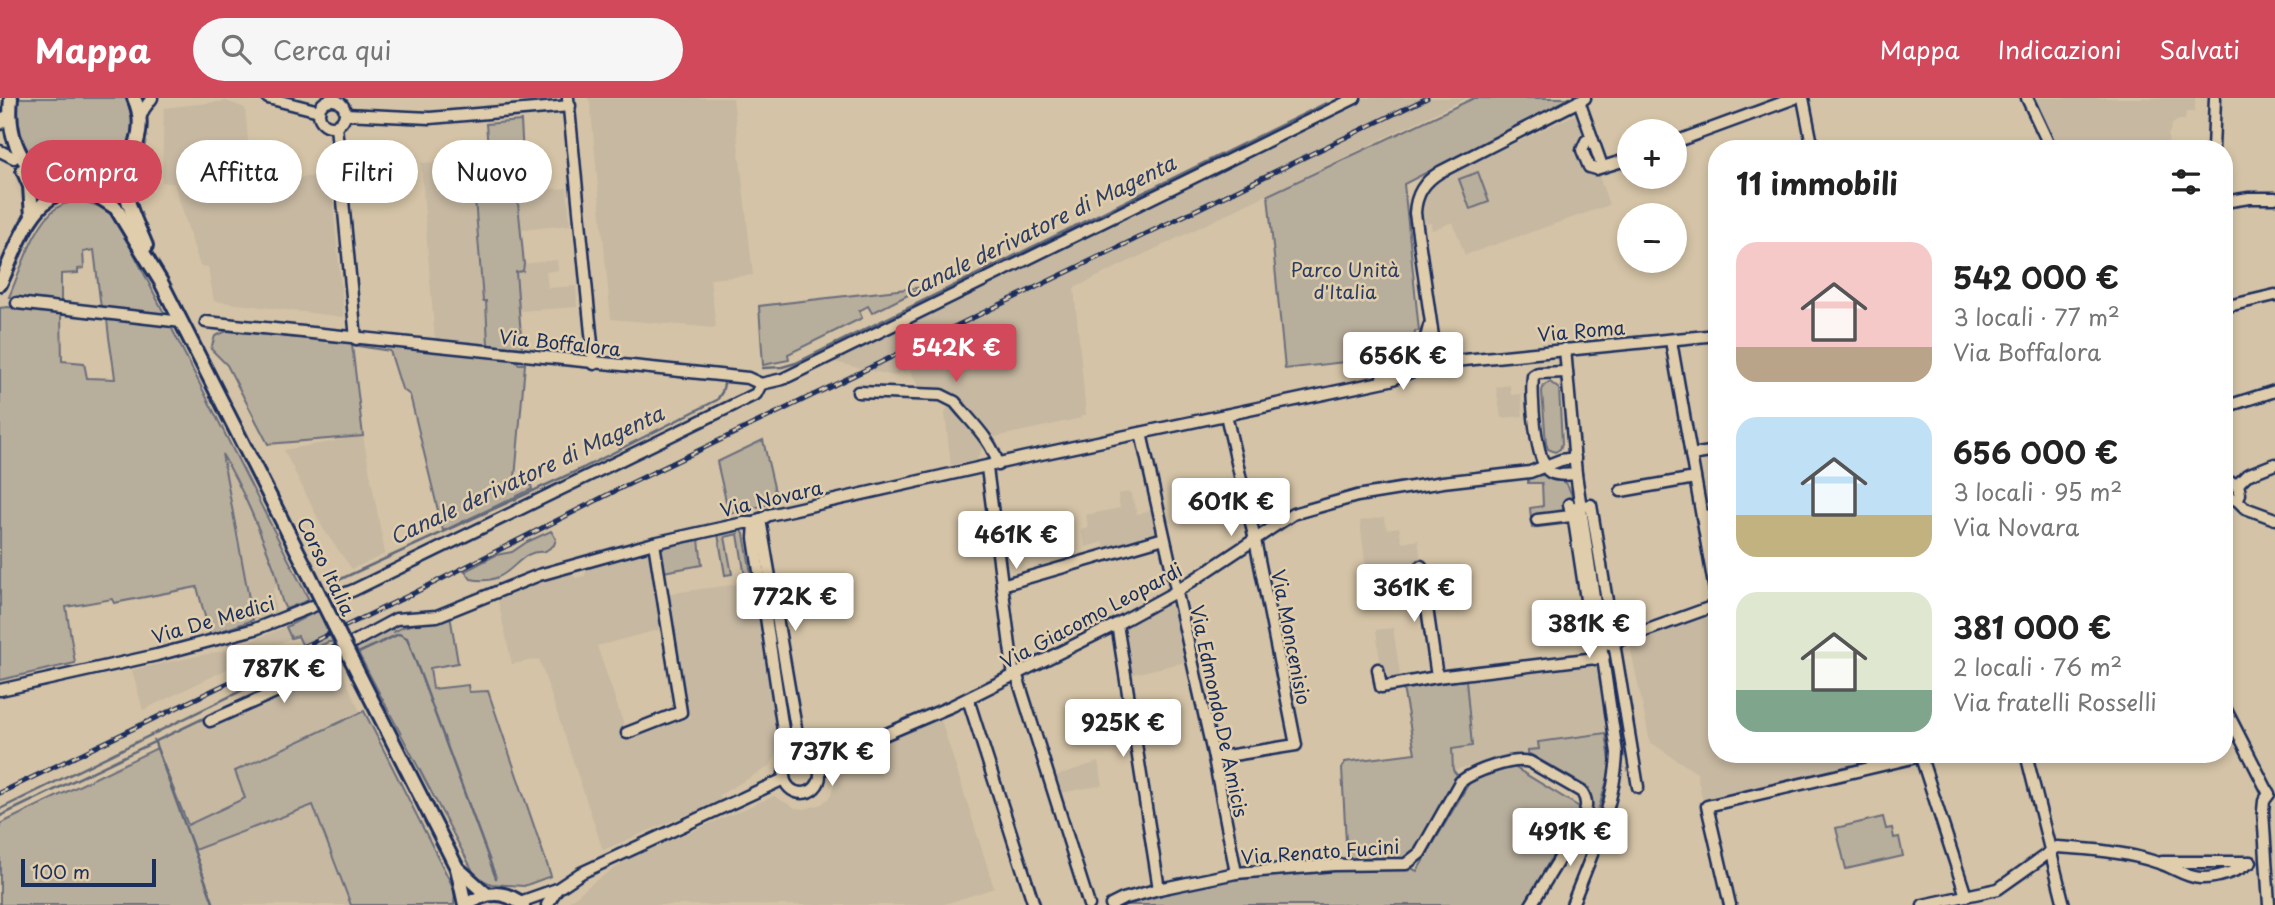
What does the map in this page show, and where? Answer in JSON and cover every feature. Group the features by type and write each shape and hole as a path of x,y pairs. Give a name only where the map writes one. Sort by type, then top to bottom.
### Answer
{"main road":[{"path":"10,98 3,120 6,138 21,167"},
{"path":"134,98 140,118 138,140"},
{"path":"31,203 32,217"},
{"path":"0,284 32,217 45,203"},
{"path":"108,203 116,208 161,282"},
{"path":"130,203 161,282"},
{"name":"Corso Italia","path":"161,282 457,868 466,905"},
{"name":"Corso Italia","path":"457,868 486,894"},
{"path":"466,905 486,894 508,895 521,903"}],"street":[{"path":"140,118 152,98"},
{"path":"268,98 319,111"},
{"path":"761,384 783,379 1355,98"},
{"path":"1687,138 1795,98"},
{"path":"1803,98 1811,140"},
{"path":"2027,98 2047,140"},
{"path":"2213,140 2215,98"},
{"path":"332,99 343,104 345,114 342,122 336,125 323,123 319,111 324,102 332,99"},
{"path":"1430,319 1427,336 1416,359 1423,366 1429,367 1435,357 1430,319 1415,213 1423,186 1440,172 1582,100 1592,138 1586,141 1583,150 1589,167 1596,169 1617,162"},
{"path":"345,114 430,118 569,102 594,364"},
{"path":"336,125 356,339"},
{"path":"0,151 14,158"},
{"path":"2233,201 2275,198"},
{"path":"2233,305 2275,295"},
{"path":"17,303 182,322"},
{"name":"Via Boffalora","path":"206,322 748,378 761,384"},
{"name":"Via Roma","path":"1435,357 1448,361 1708,336"},
{"path":"1671,341 1708,552"},
{"path":"1419,350 1428,346 1435,357"},
{"path":"1537,520 1571,516 1573,506 1576,474 1565,349"},
{"name":"Via Novara","path":"1370,383 1402,366 1419,350"},
{"name":"Via Novara","path":"210,721 325,670 337,651 396,619 437,616 539,575 654,543 1370,383 1409,374 1423,366"},
{"path":"1567,372 1538,373 1534,376 1538,449 1544,467 1550,472 1559,475 1576,474"},
{"name":"Via De Medici","path":"0,690 157,655 243,632 354,590 756,394 761,384"},
{"path":"2233,404 2275,391"},
{"path":"858,392 948,397 988,442 998,465"},
{"name":"Via Moncenisio","path":"1214,758 1296,745 1255,540 1226,415"},
{"name":"Via Edmondo De Amicis","path":"1141,433 1214,758 1236,873"},
{"path":"1691,455 1708,452"},
{"name":"Via Giacomo Leopardi","path":"812,761 898,730 1015,677 1177,591 1293,514 1357,496 1530,472 1561,460 1575,458"},
{"path":"2238,484 2247,475 2275,464"},
{"path":"987,468 1015,677 1089,905"},
{"path":"1621,491 1695,478"},
{"path":"2233,483 2238,484"},
{"path":"2237,500 2240,494 2238,484"},
{"path":"2233,499 2245,508 2275,519"},
{"path":"1572,905 1605,816 1617,762 1600,654 1598,613 1573,506"},
{"path":"1702,517 1708,516"},
{"path":"757,521 777,649 788,763 784,770 784,779 792,790 810,792 817,785 820,775 812,761 801,757 788,763"},
{"path":"1002,585 1164,538"},
{"path":"627,733 681,712 654,543"},
{"path":"1421,566 1437,677"},
{"path":"1378,669 1381,687 1600,654 1613,643 1708,607"},
{"path":"1598,613 1613,643 1637,788"},
{"path":"1117,624 1159,889"},
{"path":"777,649 801,757"},
{"path":"968,699 1034,905"},
{"path":"2233,722 2273,795 2264,802 2263,811 2269,905"},
{"name":"Via Renato Fucini","path":"1111,905 1159,889 1236,873 1410,862 1420,853 1460,782 1493,766 1521,760 1530,762 1583,794 1587,807 1577,830"},
{"path":"1730,905 1707,806 1887,763"},
{"path":"1924,763 1966,896"},
{"path":"2028,763 2064,905"},
{"path":"521,903 557,889 581,873 784,779"},
{"path":"1531,905 1577,830 1596,842"},
{"path":"1923,905 1998,889 2057,847 2120,854 2158,863 2191,877 2202,878 2244,867 2251,862"},
{"path":"2158,863 2265,861"},
{"path":"547,905 557,889"}],"shaded area":[{"path":"587,98 733,98 753,275 710,279 716,328 611,319 590,101"},
{"path":"1365,98 1466,98 1074,288 1086,415 1081,415 1081,418 995,437 961,398 950,392 920,390 910,370 970,339 894,376 830,361"},
{"path":"2032,98 2195,98 2195,112 2186,112 2185,120 2172,124 2168,140 2053,140"},
{"path":"226,101 245,108 248,140 176,140 176,189 174,183 162,182 164,108"},
{"path":"1576,114 1582,130 1574,149 1581,169 1599,176 1609,205 1465,255 1453,222 1432,230 1431,223 1420,224 1421,205 1438,180"},
{"path":"432,162 432,203 475,203 483,300 486,301 488,345 435,340 421,163"},
{"path":"316,176 316,203 333,203 344,317 214,301 208,267 200,266 180,203 302,203 302,178"},
{"path":"567,188 570,225 520,230 518,203 552,203 552,189"},
{"path":"557,260 558,270 546,272 548,288 576,286 577,307 519,311 516,272 523,271 524,264"},
{"path":"1510,385 1511,395 1521,394 1523,416 1501,418 1496,387"},
{"path":"949,405 983,445 977,460 951,465 945,413"},
{"path":"363,436 385,554 352,569 324,530 284,450"},
{"path":"221,451 259,528 279,582 273,591 276,612 253,620"},
{"path":"1131,492 1137,514 1150,511 1155,517 1157,535 1106,550 1103,542 1086,547 1081,530 1088,528 1086,515 1120,508 1118,494"},
{"path":"1384,517 1387,529 1399,527 1402,543 1418,540 1421,562 1366,568 1360,521"},
{"path":"649,550 661,629 597,646 629,740 691,717 684,703 666,594 746,583 754,585 780,732 776,756 770,766 719,795 721,800 603,850 539,659 512,664 497,596 569,572 576,578 585,576 587,566"},
{"path":"1166,604 1172,607 1185,662 1133,674 1124,627"},
{"path":"1708,616 1708,763 1861,763 1703,799 1703,802 1697,773 1650,742 1630,645"},
{"path":"286,627 291,638 143,710 132,670 231,649"},
{"path":"1393,628 1401,681 1383,683 1376,630"},
{"path":"1597,664 1606,733 1538,742 1539,749 1528,750 1528,753 1453,770 1452,748 1472,746 1466,680"},
{"path":"340,668 360,712 235,771 245,797 187,824 157,743 209,718 212,725"},
{"path":"940,717 994,888 942,905 565,905 595,881 633,857 774,796 795,808 805,809 822,804 830,797 835,772 844,759 857,750"},
{"path":"1098,762 1103,785 1060,793 1055,776"},
{"path":"313,805 351,905 214,905 194,850"}],"green space":[{"path":"19,98 127,98 133,123 131,140 21,140 21,154 13,115"},
{"name":"Parco Unità d'Italia","path":"1474,98 1571,98 1404,184 1419,331 1415,331 1414,340 1411,339 1404,355 1285,369 1268,195"},
{"path":"521,121 522,140 487,140 486,124"},
{"path":"1478,172 1489,202 1470,209 1459,179"},
{"path":"88,203 106,208 116,218 166,317 101,308 94,250 83,252 84,268 78,269 78,273 61,274 61,305 9,297 42,223 64,204"},
{"path":"475,203 518,203 524,264 523,271 516,272 522,348 488,345 486,301 483,301"},
{"path":"924,287 872,313 868,306 859,311 862,318 788,354 789,360 763,365 759,306"},
{"path":"0,308 61,314 62,361 84,363 87,378 115,379 107,317 170,325 309,600 286,609 281,600 274,568 256,524 222,454 253,620 210,635 197,587 114,603 112,599 66,607 75,663 0,680"},
{"path":"227,331 494,357 517,360 518,364 525,364 515,478 531,485 532,489 443,531 410,395 402,389 390,351 352,345 363,436 268,444 227,365 211,349 215,336"},
{"path":"1550,382 1559,389 1562,443 1560,449 1555,452 1548,449 1546,443 1542,391 1544,385"},
{"path":"763,440 776,496 772,497 773,503 729,514 717,462"},
{"path":"1544,475 1560,479 1570,490 1573,501 1570,501 1572,523 1532,528 1530,508 1543,506 1542,483 1528,483 1528,476"},
{"path":"742,530 753,585 746,583 738,534 725,537 732,574 725,575 718,534"},
{"path":"551,531 556,539 554,545 544,552 534,552 526,556 496,578 471,579 465,571 496,555 512,552"},
{"path":"699,540 702,565 663,572 661,547"},
{"path":"319,610 333,642 306,653 298,636 291,638 286,627"},
{"path":"450,615 458,663 430,668 433,689 468,685 469,692 488,691 551,876 524,886 491,884 476,877 354,645 392,627 394,632 403,627"},
{"path":"1466,680 1472,746 1452,749 1453,770 1458,776 1410,858 1347,861 1342,768 1345,762 1415,753 1403,688"},
{"path":"364,711 455,891 454,905 351,905 313,805 194,850 214,905 0,905 0,824 157,748 188,825 245,798 235,771"},
{"path":"1606,733 1610,761 1608,777 1592,831 1587,831 1583,825 1590,810 1589,788 1528,753 1528,750 1539,749 1538,742"},
{"path":"1514,767 1581,808 1524,905 1120,905 1130,900 1232,878 1343,868 1409,867 1417,871 1472,778"},
{"path":"1883,817 1886,829 1892,828 1894,838 1899,837 1903,856 1846,869 1836,828"}],"waterway":[{"name":"Canale derivatore di Magenta","path":"763,368 796,363 1326,103"},
{"name":"Canale derivatore di Magenta","path":"330,584 583,468 717,400 725,380"},
{"path":"354,655 399,634 407,638 496,878"},
{"path":"0,816 327,659"},
{"name":"Canale derivatore di Magenta","path":"0,809 304,660"},
{"path":"154,740 214,905"}],"railway":[{"path":"0,793 412,594 619,489 1427,98"}]}
